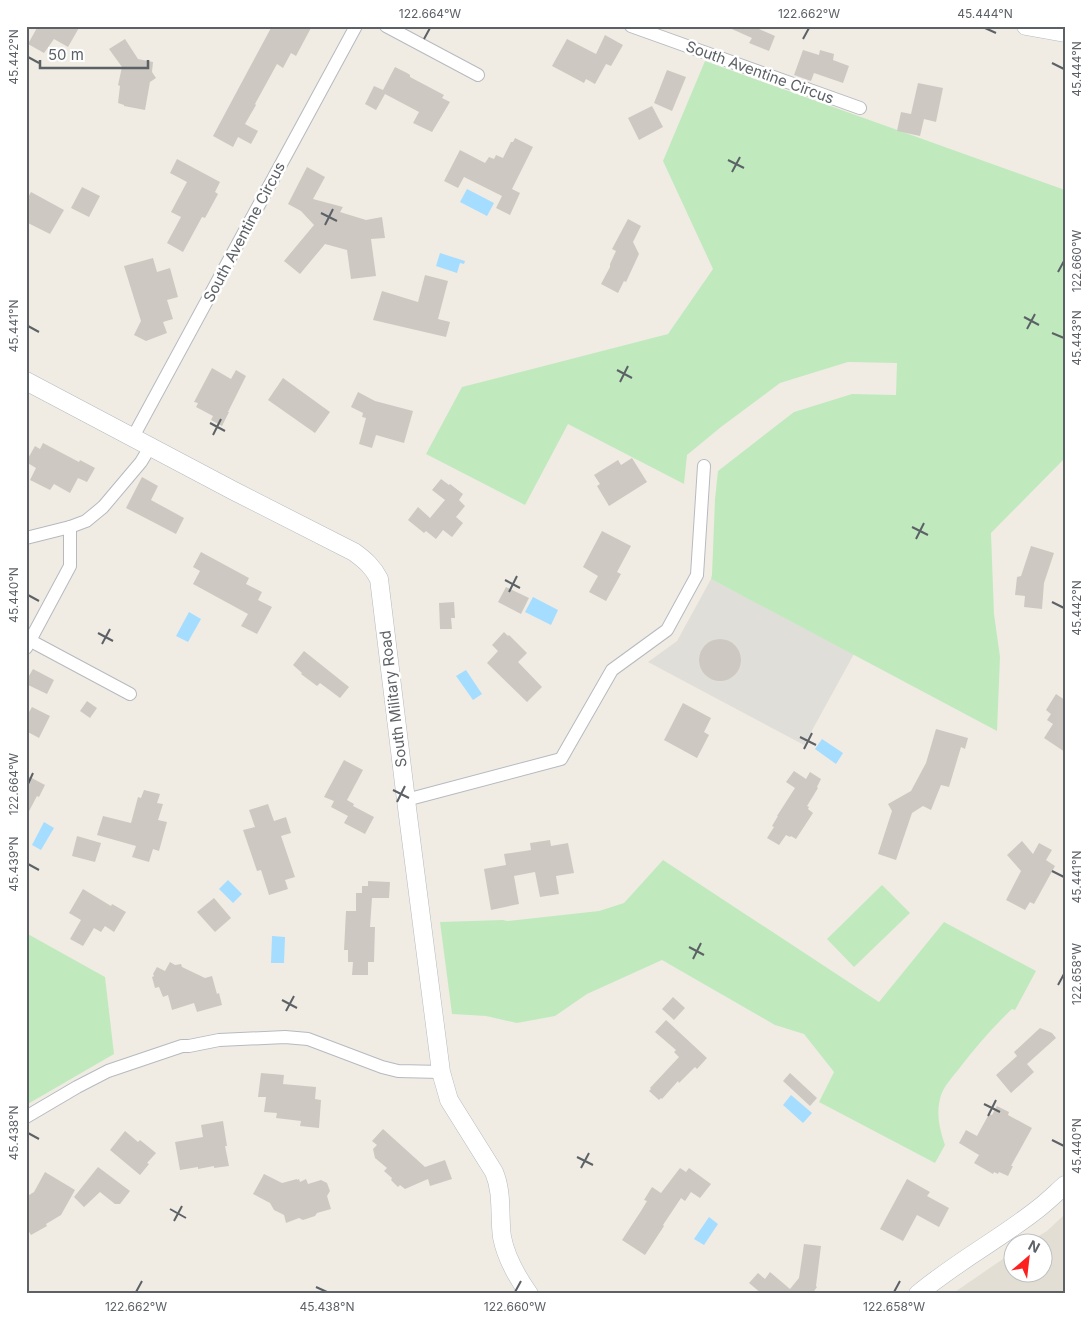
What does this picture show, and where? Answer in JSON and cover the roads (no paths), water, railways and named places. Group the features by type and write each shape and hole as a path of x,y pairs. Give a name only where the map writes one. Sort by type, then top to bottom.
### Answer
{"street":[{"name":"South Aventine Circus","path":"133,437 356,26"},
{"path":"386,26 478,75"},
{"name":"South Aventine Circus","path":"631,26 860,108"},
{"path":"1026,26 1065,33"},
{"name":"South Military Road","path":"26,381 354,552 375,570 379,578 441,1072 449,1100 494,1172 498,1182 502,1239 515,1272 529,1294"},
{"path":"26,538 70,528 86,520 104,507 150,447"},
{"path":"406,800 562,759 612,670 667,630 697,575 704,466"},
{"path":"70,528 70,566 28,645 130,694"},
{"path":"26,1117 78,1086 108,1071 182,1046 219,1040 285,1037 308,1039 382,1067 398,1071 441,1072"},
{"path":"918,1294 960,1262 1032,1214 1065,1185"}],"water":[{"path":"467,189 494,203 487,216 460,202"},
{"path":"440,253 465,261 464,264 460,263 457,273 436,266"},
{"path":"533,597 558,610 551,625 525,612"},
{"path":"189,612 201,619 188,642 176,636"},
{"path":"466,670 482,694 473,700 456,676"},
{"path":"822,739 843,753 836,764 815,749"},
{"path":"44,822 54,828 41,850 32,845"},
{"path":"228,880 242,894 233,903 219,889"},
{"path":"272,936 285,937 284,963 271,963"},
{"path":"791,1095 812,1113 803,1123 783,1105"},
{"path":"709,1217 718,1224 704,1245 694,1239"}]}
